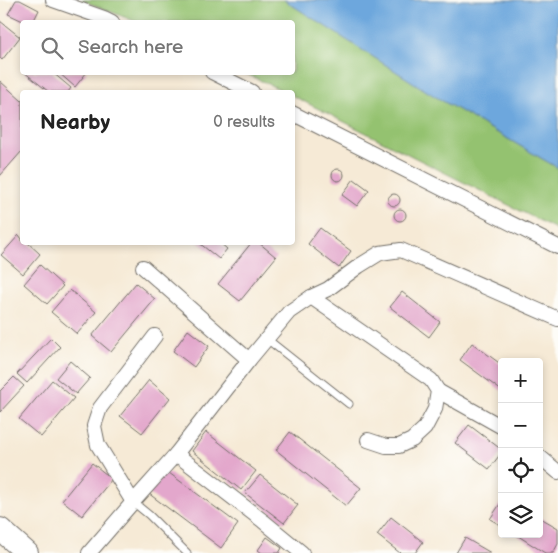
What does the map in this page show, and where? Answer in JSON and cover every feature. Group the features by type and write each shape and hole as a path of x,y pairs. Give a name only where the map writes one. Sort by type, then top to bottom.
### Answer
{"main road":[{"path":"0,528 27,553"}],"street":[{"path":"53,0 107,20"},
{"path":"218,75 248,90"},
{"path":"295,114 558,246"},
{"path":"90,553 132,502 176,454 289,312 311,297 328,289 380,253 401,250 558,319"},
{"path":"143,267 249,360"},
{"path":"311,297 431,380 438,391 498,426"},
{"path":"132,502 98,445 94,426 100,408 154,336"},
{"path":"368,440 386,446 399,446 412,440 429,422 435,408 438,391"},
{"path":"176,454 302,553"},
{"path":"543,459 558,472"}],"lane":[{"path":"267,339 349,404"},
{"path":"132,502 150,515 186,553"}],"green space":[{"path":"81,0 284,0 436,97 558,168 558,230 295,97 295,90 282,90 248,75 295,75 295,20 132,20"}],"water":[{"path":"284,0 558,0 558,168 436,97"}],"building":[{"path":"16,0 20,0 39,10 34,20 21,20 8,14"},
{"path":"0,21 20,37 2,60 0,58"},
{"path":"28,75 56,75 71,88 70,90 46,90"},
{"path":"61,75 85,75 75,87"},
{"path":"0,81 20,99 20,153 0,176"},
{"path":"336,169 340,169 344,175 340,181 336,181 332,177 332,173"},
{"path":"354,179 369,190 357,206 342,195"},
{"path":"392,194 396,194 400,200 396,206 392,206 388,202 388,198"},
{"path":"398,209 402,209 406,215 402,221 398,221 394,217 394,213"},
{"path":"320,228 351,251 339,268 308,244"},
{"path":"19,235 20,245 30,245 40,254 23,274 1,255"},
{"path":"202,245 222,245 227,249 219,259"},
{"path":"250,245 262,245 276,257 240,301 218,284"},
{"path":"40,265 63,286 47,304 24,284"},
{"path":"136,283 155,299 111,352 92,336"},
{"path":"70,290 96,312 77,334 51,312"},
{"path":"402,292 440,322 429,337 390,307"},
{"path":"188,330 209,346 194,367 173,351"},
{"path":"51,338 60,347 27,383 17,374"},
{"path":"472,343 498,362 498,388 460,360"},
{"path":"70,361 90,378 76,394 56,378"},
{"path":"14,377 24,386 0,412 0,391"},
{"path":"52,380 74,398 41,437 19,419"},
{"path":"149,380 170,398 142,433 120,416"},
{"path":"469,425 498,447 498,457 489,469 455,443"},
{"path":"206,432 256,471 241,490 192,451"},
{"path":"290,432 361,488 346,506 276,450"},
{"path":"92,463 112,479 82,516 62,500"},
{"path":"165,470 238,524 221,548 148,493"},
{"path":"260,475 298,505 284,523 245,493"},
{"path":"498,507 498,524 490,519"},
{"path":"391,517 423,542 415,553 400,553 377,535"},
{"path":"543,519 558,528 558,544 553,553 545,553 521,538 543,538"},
{"path":"267,537 282,548 279,553 262,553 258,550"},
{"path":"465,538 491,553 456,553"}]}
